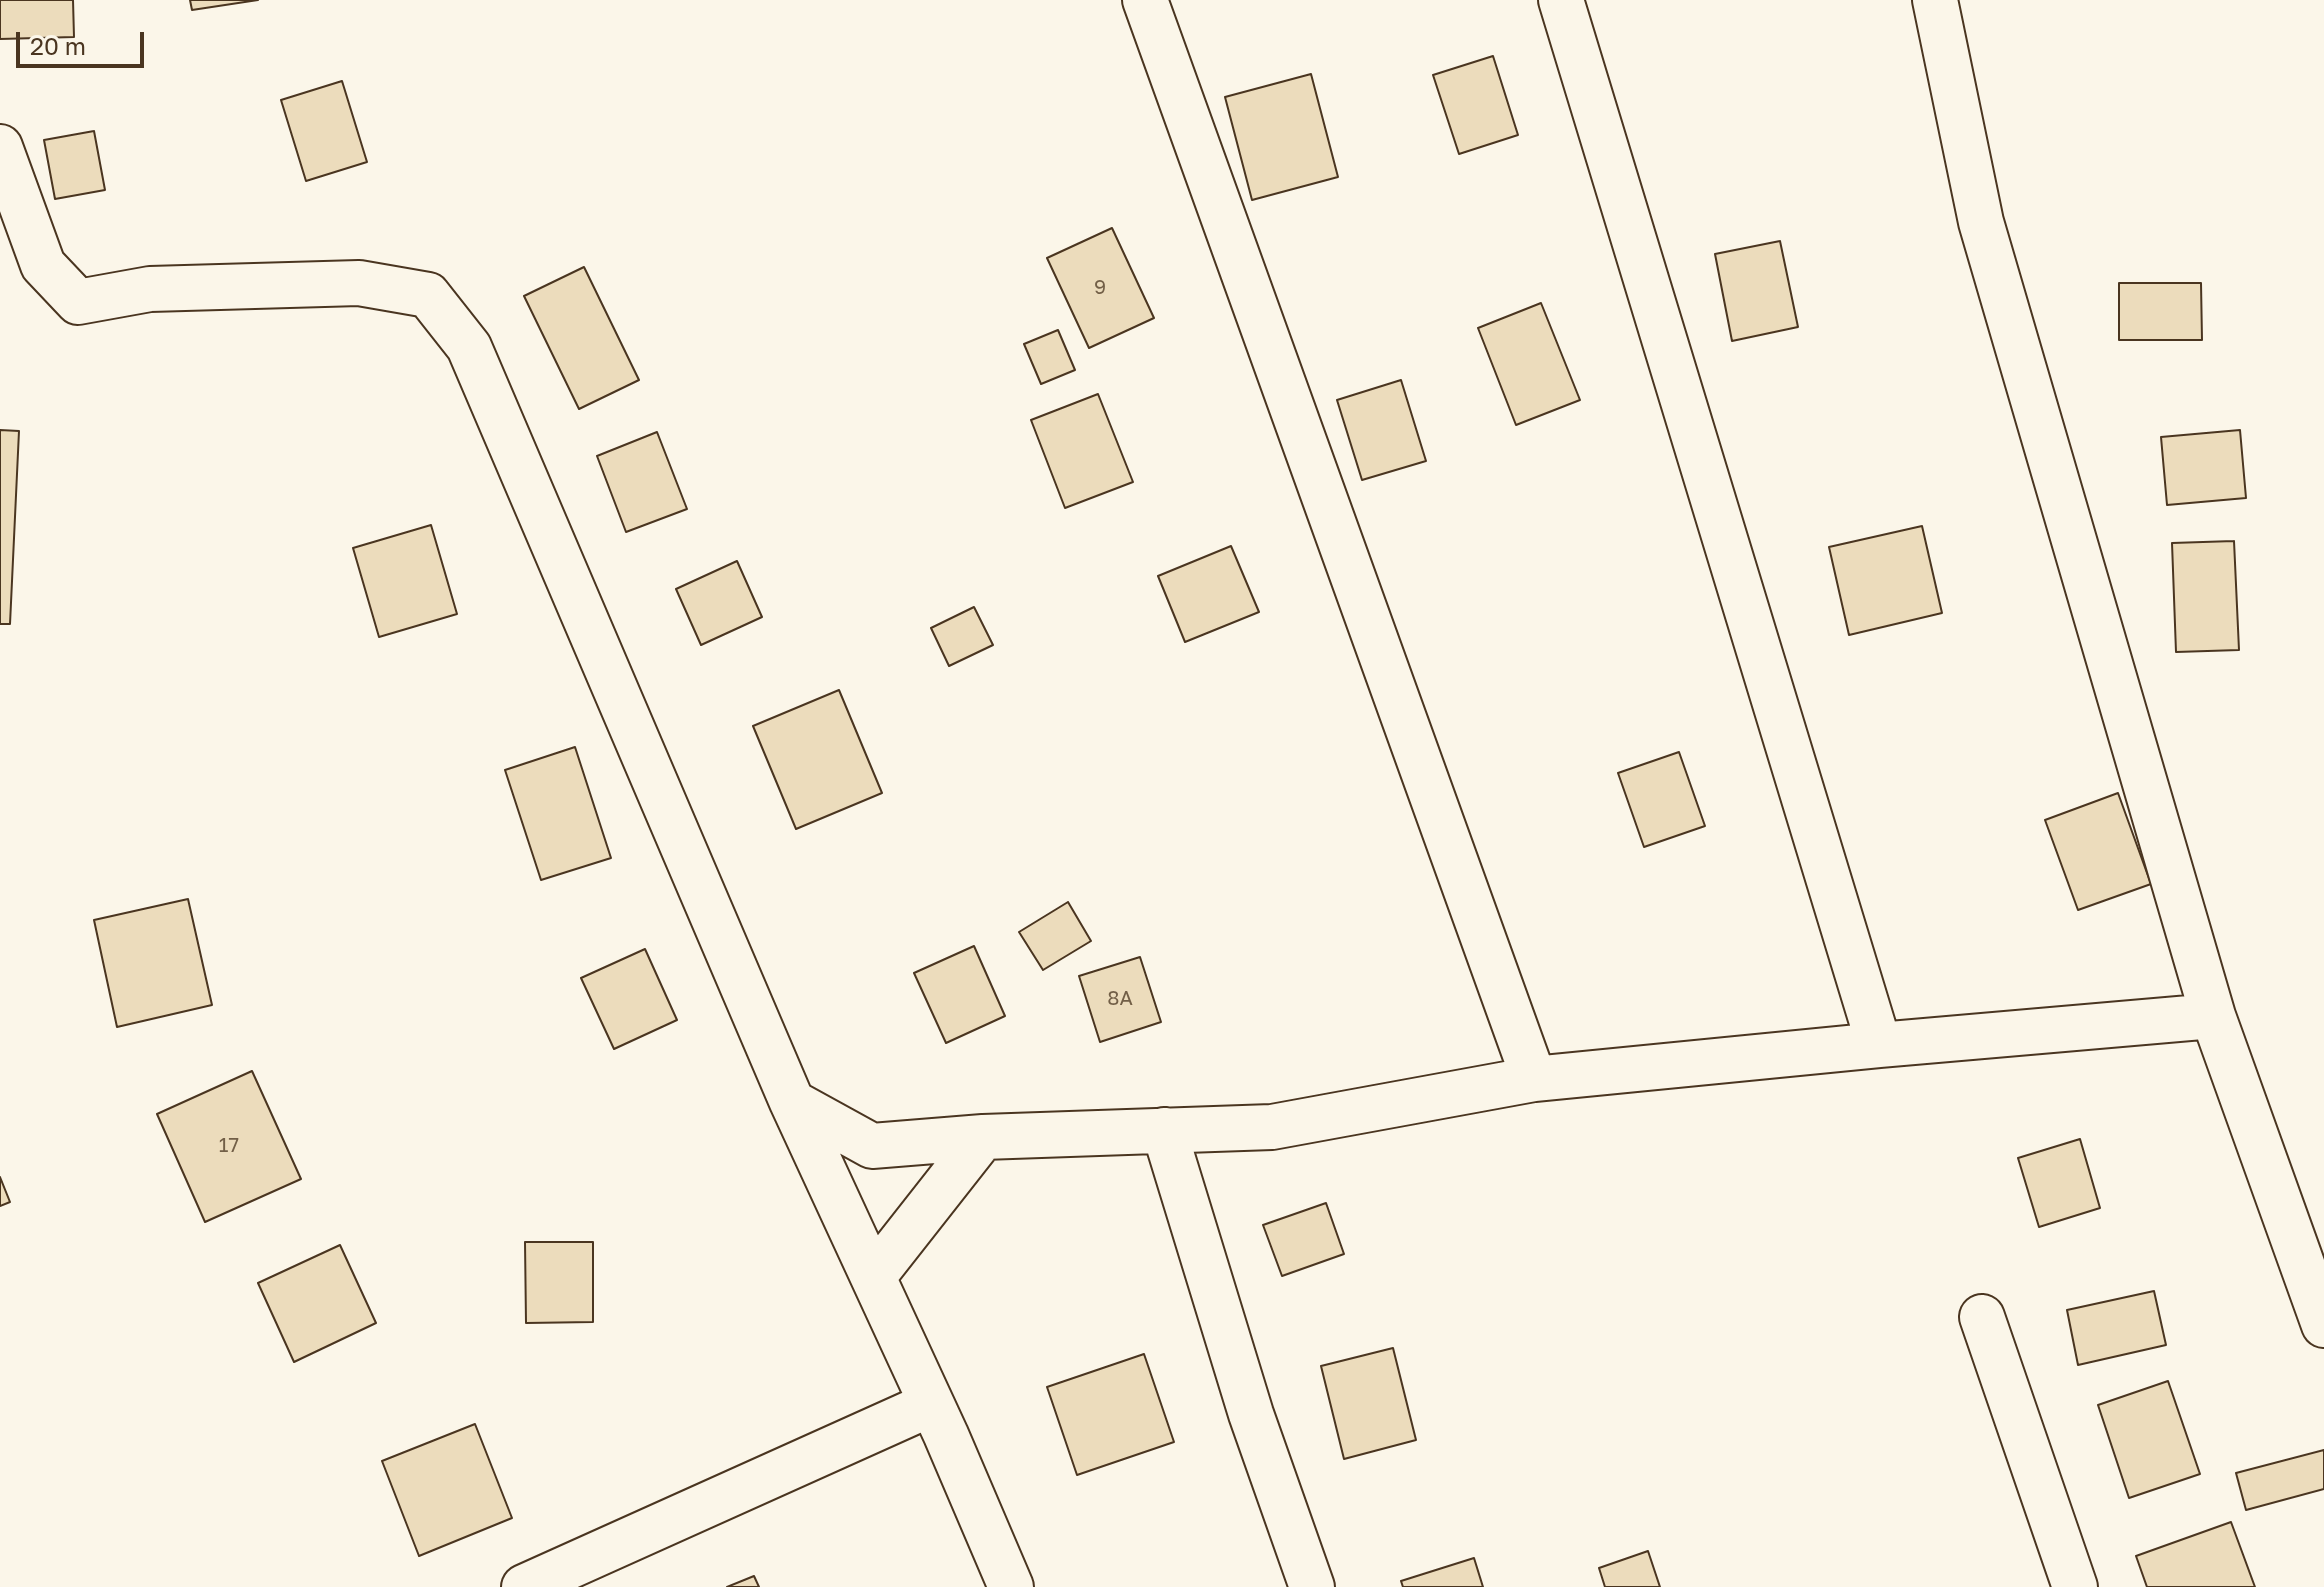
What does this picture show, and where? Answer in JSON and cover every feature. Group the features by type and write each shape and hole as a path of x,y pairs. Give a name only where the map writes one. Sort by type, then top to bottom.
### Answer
{"street":[{"path":"1145,0 1534,1079"},
{"path":"1561,0 1879,1045"},
{"path":"1935,0 1981,222 2213,1016 2324,1325"},
{"path":"0,147 43,265 78,302 150,289 359,283 428,295 469,347 792,1102 1011,1587"},
{"path":"792,1102 872,1146 983,1137 1272,1127 1534,1079 2213,1016"},
{"path":"1164,1130 1251,1414 1312,1587"},
{"path":"873,1277 983,1137"},
{"path":"1982,1317 2075,1587"},
{"path":"524,1587 931,1404"}],"building":[{"path":"0,0 73,0 74,37 0,39"},
{"path":"190,0 258,0 192,10"},
{"path":"1493,56 1518,135 1459,154 1433,75"},
{"path":"1311,74 1338,177 1252,200 1225,97"},
{"path":"342,81 367,162 306,181 281,100"},
{"path":"94,131 105,190 55,199 44,140"},
{"path":"1112,228 1154,318 1089,348 1047,258"},
{"path":"1780,241 1798,327 1732,341 1715,254"},
{"path":"584,267 639,380 579,409 524,296"},
{"path":"2119,283 2201,283 2202,340 2119,340"},
{"path":"1541,303 1580,400 1516,425 1478,328"},
{"path":"1058,330 1075,370 1041,384 1024,344"},
{"path":"1401,380 1426,461 1362,480 1337,400"},
{"path":"1098,394 1133,482 1065,508 1031,420"},
{"path":"0,430 19,431 10,624 0,624"},
{"path":"2240,430 2246,498 2167,505 2161,437"},
{"path":"657,432 687,509 626,532 597,456"},
{"path":"431,525 457,614 379,637 353,548"},
{"path":"1922,526 1942,613 1849,635 1829,547"},
{"path":"2234,541 2239,650 2176,652 2172,543"},
{"path":"1231,546 1259,612 1185,642 1158,576"},
{"path":"737,561 762,617 701,645 676,589"},
{"path":"974,607 993,645 949,666 931,628"},
{"path":"839,690 882,793 796,829 753,726"},
{"path":"575,747 611,858 541,880 505,770"},
{"path":"1679,752 1705,826 1644,847 1618,773"},
{"path":"2118,793 2151,884 2078,910 2045,820"},
{"path":"188,899 212,1005 117,1027 94,920"},
{"path":"1068,902 1091,941 1043,970 1019,932"},
{"path":"974,946 1005,1016 946,1043 914,973"},
{"path":"645,949 677,1020 614,1049 581,978"},
{"path":"1140,957 1161,1022 1100,1042 1079,976"},
{"path":"252,1071 301,1179 205,1222 157,1114"},
{"path":"2080,1139 2100,1208 2039,1227 2018,1158"},
{"path":"0,1177 10,1202 0,1206"},
{"path":"1326,1203 1344,1254 1282,1276 1263,1225"},
{"path":"525,1242 593,1242 593,1322 526,1323"},
{"path":"340,1245 376,1323 294,1362 258,1283"},
{"path":"2154,1291 2166,1345 2078,1365 2067,1310"},
{"path":"1393,1348 1416,1440 1344,1459 1321,1366"},
{"path":"1144,1354 1174,1442 1077,1475 1047,1387"},
{"path":"2168,1381 2200,1474 2129,1498 2098,1405"},
{"path":"475,1424 512,1518 419,1556 382,1461"},
{"path":"2324,1450 2324,1489 2246,1510 2236,1473"},
{"path":"2231,1522 2255,1587 2147,1587 2136,1556"},
{"path":"1648,1551 1660,1587 1605,1587 1599,1568"},
{"path":"1474,1558 1483,1587 1403,1587 1401,1581"},
{"path":"754,1576 759,1587 727,1587"}]}
